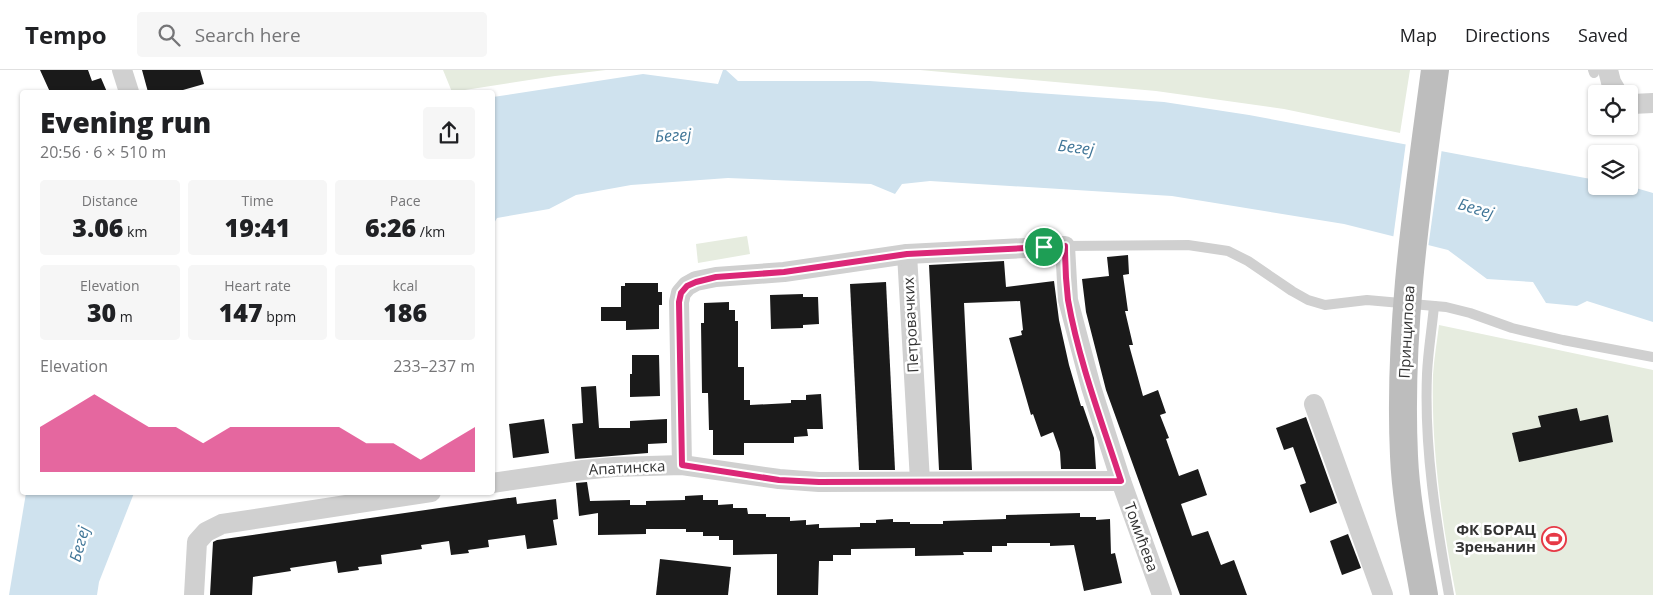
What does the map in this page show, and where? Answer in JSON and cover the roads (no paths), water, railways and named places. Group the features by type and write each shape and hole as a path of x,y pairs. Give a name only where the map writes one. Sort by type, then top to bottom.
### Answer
{"street":[{"path":"122,70 128,90"},
{"name":"Принципова","path":"1424,595 1412,529 1404,457 1404,357 1413,232 1436,70"},
{"path":"1598,71 1611,85"},
{"path":"1638,104 1653,103"},
{"path":"907,254 1065,246"},
{"name":"Томићева","path":"1065,246 1068,300 1090,387 1162,595"},
{"name":"Петровачких","path":"682,465 680,297 687,286 726,276 784,272 907,254 920,481"},
{"path":"1314,404 1383,595"},
{"name":"Апатинска","path":"495,483 583,470 682,465 779,480 819,482 1121,481"},
{"path":"194,595 197,542 206,532 222,524 411,495"}],"lane":[{"path":"1065,246 1188,245 1228,251 1248,261 1308,300 1325,305 1367,300 1434,306 1470,313 1512,328 1653,357"},
{"path":"1434,306 1428,374 1430,471 1436,525 1449,595"}],"water":[{"name":"Бегеј","path":"723,70 726,70 738,81 870,81 1164,102 1249,115 1588,179 1588,195 1638,195 1638,189 1653,193 1653,322 1587,301 1577,306 1546,303 1533,282 1487,279 1448,250 1344,224 1172,196 930,181 902,184 895,194 871,184 728,178 631,185 576,195 549,209 497,218 495,222 495,97 643,74 718,84"},
{"name":"Бегеј","path":"26,495 133,495 99,582 97,595 9,595"}],"place":[{"name":"ФК БОРАЦ Зрењанин","path":"1554,539"}]}
